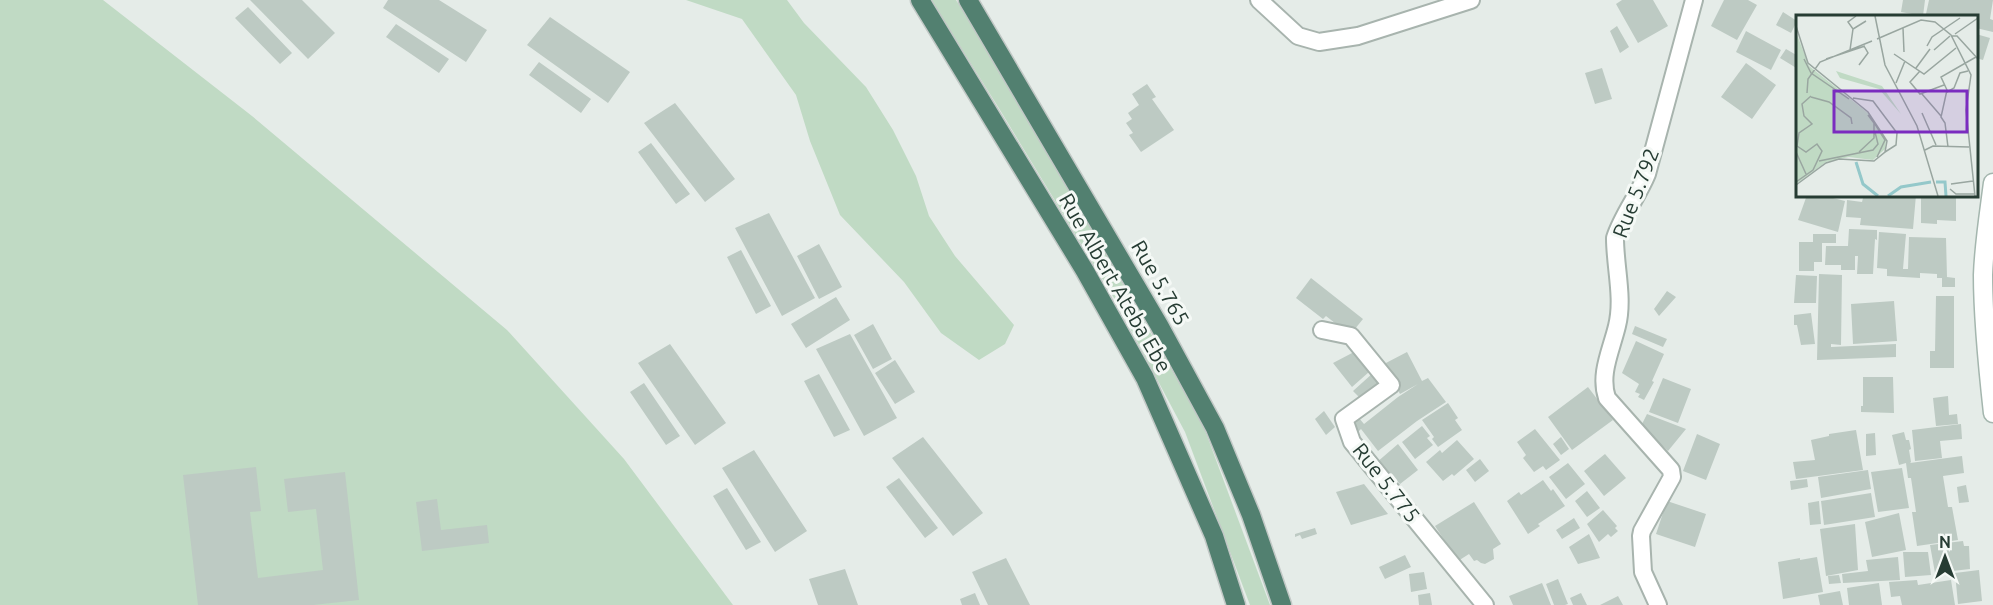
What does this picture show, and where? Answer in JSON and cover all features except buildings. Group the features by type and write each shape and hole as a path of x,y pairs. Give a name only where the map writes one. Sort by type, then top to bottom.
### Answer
{"highway":[{"name":"Rue Albert Ateba Ebe","path":"920,0 1086,272 1145,378 1214,536 1236,605"},
{"name":"Rue 5.765","path":"968,0 1154,315 1215,428 1251,516 1282,605"}],"main road":[{"path":"1993,183 1983,274 1993,413"}],"street":[{"path":"1259,0 1298,36 1319,42 1358,36 1471,0"},
{"name":"Rue 5.792","path":"1658,605 1643,572 1641,536 1672,477 1671,470 1607,398 1603,387 1620,311 1615,238 1647,174 1696,1"},
{"name":"Rue 5.775","path":"1322,330 1352,336 1391,385 1344,419 1352,442 1485,605"}],"green space":[{"path":"0,0 103,0 252,116 507,330 624,459 733,605 0,605"},
{"path":"686,0 787,0 804,23 866,87 893,130 916,176 929,216 955,256 1014,325 1005,344 979,360 941,333 904,282 840,215 810,141 796,95 742,19"},
{"path":"931,0 956,0 1018,100 1203,425 1270,605 1250,605 1185,432 1114,298"}]}
